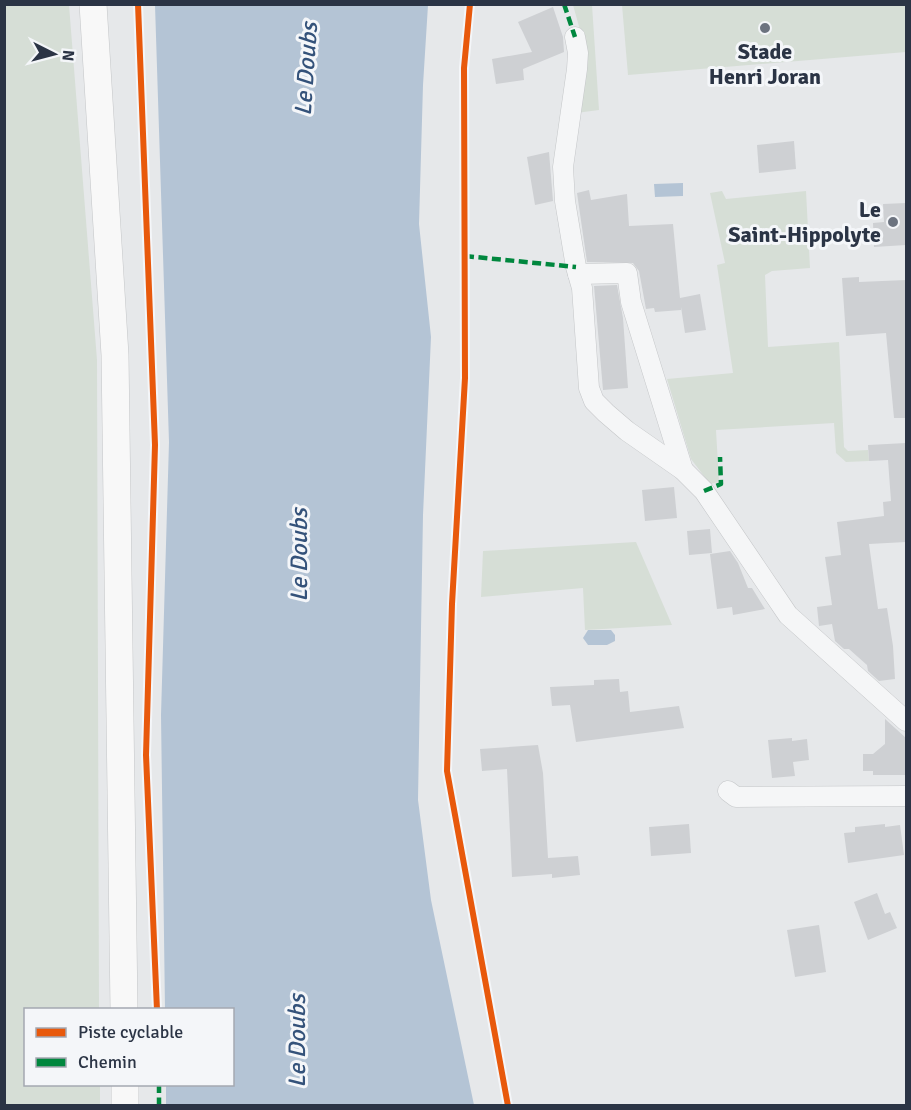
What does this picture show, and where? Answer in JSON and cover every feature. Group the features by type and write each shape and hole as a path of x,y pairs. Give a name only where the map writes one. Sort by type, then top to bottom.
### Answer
{"main road":[{"path":"93,4 115,355 124,1008"},
{"path":"125,1086 125,1106"}],"street":[{"path":"575,38 578,53 577,69 563,166 565,201 582,288 589,388 594,401 627,431 683,470 704,491 788,615 906,721"},
{"path":"578,274 627,273 631,302 683,470"},
{"path":"729,792 736,797 906,796"}],"shaded area":[{"path":"5,4 69,5 97,360 99,1008 24,1008 24,1086 100,1086 100,1105 5,1105"},
{"path":"573,5 592,5 599,110 576,113 585,48"},
{"name":"Stade Henri Joran","path":"622,5 906,5 906,52 628,75"},
{"path":"722,191 726,199 806,191 810,268 772,271 765,275 768,347 839,342 844,447 848,451 868,450 869,461 846,462 836,453 834,423 716,430 719,482 710,484 691,459 667,379 733,373 717,265 725,263 710,193"},
{"path":"636,542 672,625 585,630 583,588 481,597 483,551"}],"water":[{"name":"Le Doubs","path":"155,5 428,5 419,224 431,337 423,515 418,800 431,900 474,1105 166,1105 166,1086 234,1086 234,1008 165,1008 161,715 169,442"},
{"path":"683,183 683,196 655,197 654,184"},
{"path":"588,630 611,630 615,635 615,641 607,645 588,645 583,638"}],"building":[{"path":"553,7 563,37 564,52 523,69 524,80 496,84 492,59 532,52 518,22"},
{"path":"794,141 796,169 759,173 757,145"},
{"path":"549,152 553,201 535,205 527,157"},
{"path":"589,190 591,200 627,194 629,226 673,224 680,298 700,294 706,330 685,333 681,307 681,310 655,312 654,308 646,309 639,271 633,263 587,262 577,193"},
{"name":"Le Saint-Hippolyte","path":"906,203 906,245 874,247 873,223 884,222 883,204"},
{"path":"859,277 859,282 906,280 906,418 894,418 886,333 846,336 842,278"},
{"path":"617,285 623,318 628,388 603,390 594,286"},
{"path":"906,443 906,542 869,544 878,609 887,608 893,646 895,679 879,681 868,671 867,665 849,649 844,649 835,641 832,624 819,626 817,607 832,605 825,557 841,555 837,522 884,516 883,502 891,501 888,460 869,461 868,445"},
{"path":"674,487 677,518 645,521 642,490"},
{"path":"710,529 712,553 689,555 687,531"},
{"path":"730,551 738,563 748,588 752,588 765,609 733,615 732,607 717,609 710,554"},
{"path":"619,679 620,692 628,691 630,712 679,706 684,728 576,742 570,705 552,706 550,687 594,685 594,680"},
{"path":"885,719 906,738 906,775 873,775 873,771 863,771 863,754 873,754 885,744"},
{"path":"792,738 792,741 807,739 809,760 793,762 795,776 772,778 768,740"},
{"path":"538,745 543,773 548,858 578,856 580,875 552,878 552,874 512,877 507,769 482,771 480,749"},
{"path":"689,824 691,853 651,856 649,827"},
{"path":"885,824 885,827 900,825 904,855 848,863 844,833 855,832 855,827"},
{"path":"877,893 885,914 890,912 897,928 868,940 854,902"},
{"path":"819,925 826,972 795,977 787,930"}],"marked path":[{"path":"564,4 575,37"},
{"path":"465,256 576,267"},
{"path":"704,491 721,484 720,457"},
{"path":"159,1086 159,1106"}],"cycle path":[{"path":"138,4 155,445 146,755 157,1008"},
{"path":"470,4 464,68 465,378 452,604 447,771 508,1106"}],"place":[{"name":"Stade Henri Joran","path":"765,28"},
{"name":"Le Saint-Hippolyte","path":"893,222"}]}
